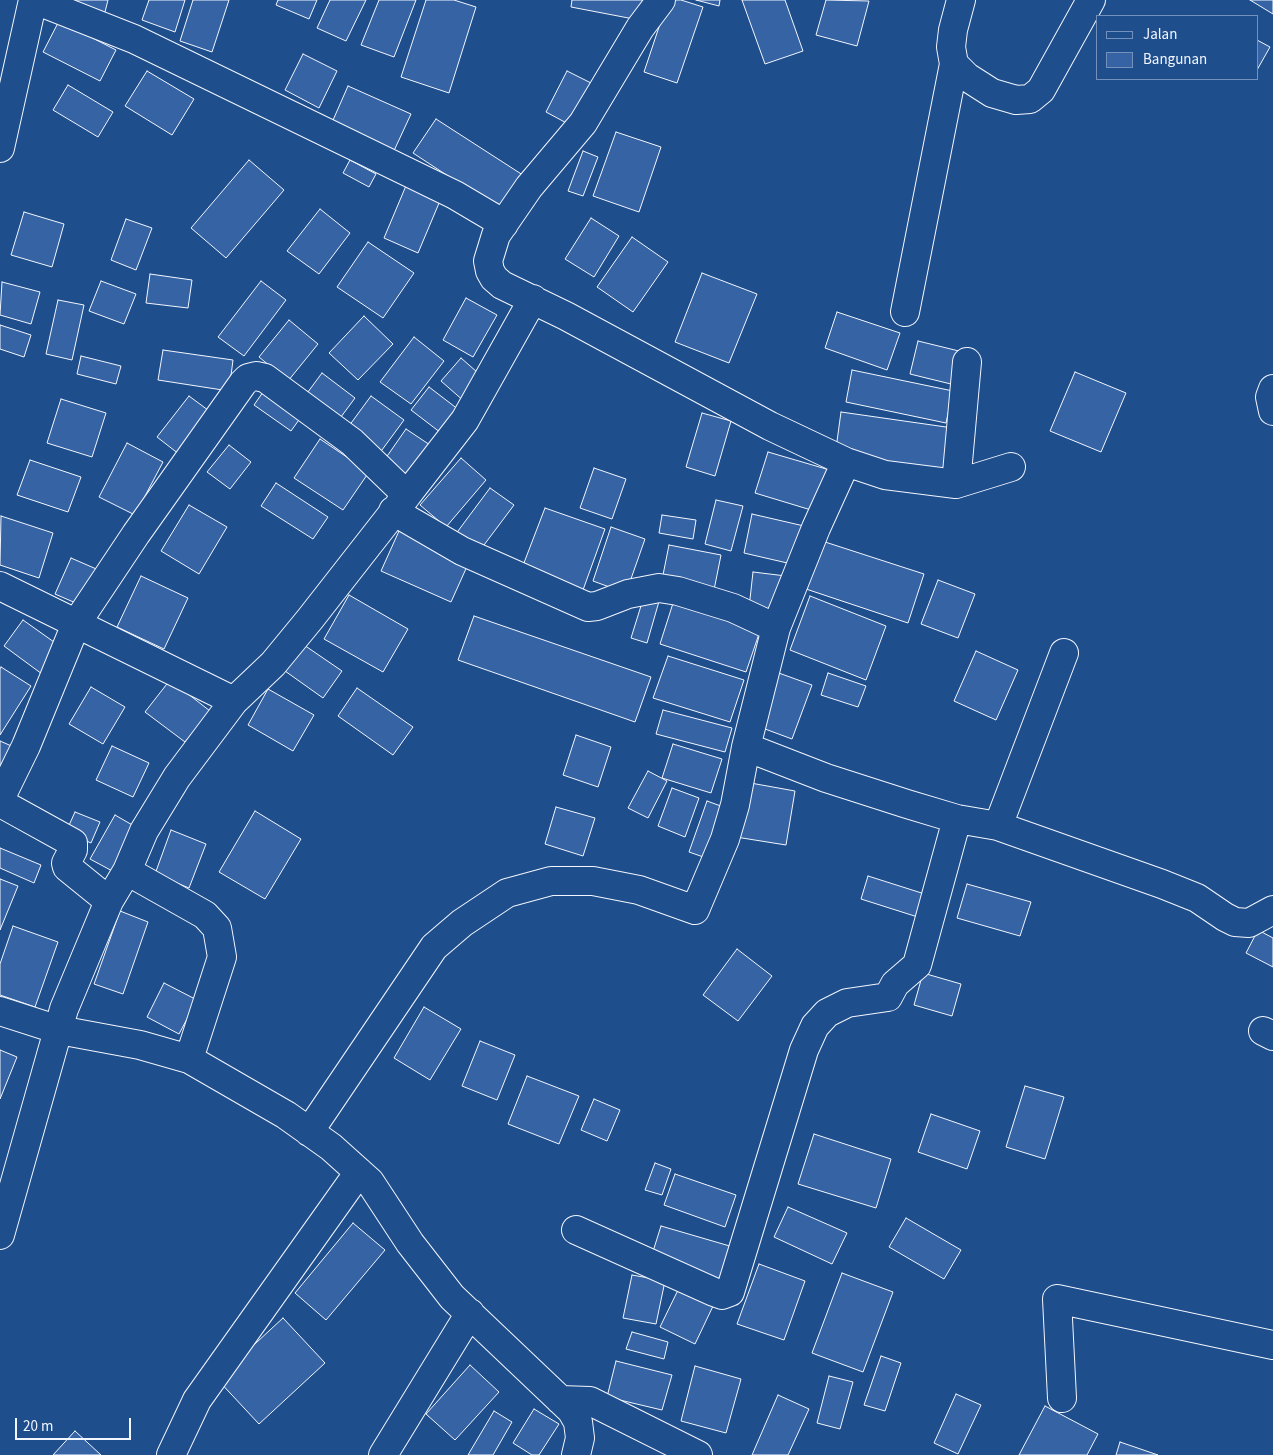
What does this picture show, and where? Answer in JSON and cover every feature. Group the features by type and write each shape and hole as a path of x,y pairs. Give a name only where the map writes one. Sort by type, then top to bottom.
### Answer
{"street":[{"path":"0,148 34,0 134,39 455,195 504,224"},
{"path":"661,0 640,28 583,123 529,187 504,224 490,250 490,271 502,286 533,299 763,422 846,462 885,475 956,484 1011,466"},
{"path":"905,312 954,64 951,47 953,30 961,0"},
{"path":"954,64 967,77 992,94 1016,100 1030,99 1041,90 1091,0"},
{"path":"0,1235 74,983 110,901 127,871 144,831 177,777 234,701 273,664 310,619 465,420 533,299"},
{"path":"956,484 967,362"},
{"path":"110,901 67,867 66,863 73,850 73,843 6,806 2,795 26,746 76,624 183,466 248,378 256,376 265,378 352,442 400,503 462,550 588,607 597,606 628,594 658,588 678,591 733,608 776,628"},
{"path":"1273,389 1270,397 1273,411"},
{"path":"309,1132 434,947 462,923 507,893 551,881 594,881 639,890 695,910 725,840 735,805 746,747 776,628 816,528 846,462"},
{"path":"0,586 234,701"},
{"path":"998,826 1064,653"},
{"path":"746,747 826,778 958,819 998,826 1188,894 1225,918 1235,922 1249,923 1273,910"},
{"path":"576,1230 714,1292 722,1295 730,1292 804,1050 815,1026 827,1013 847,1003 888,997 895,984 917,965 958,819"},
{"path":"127,871 205,915 216,928 222,957 190,1059"},
{"path":"0,1010 59,1030 140,1045 190,1059 286,1115 331,1147 370,1182 410,1243 452,1297 570,1410 578,1422 580,1438 576,1455"},
{"path":"171,1455 197,1400 359,1172"},
{"path":"1062,1398 1057,1299 1273,1345"},
{"path":"382,1455 470,1313"},
{"path":"560,1400 590,1401 698,1455"}],"building":[{"path":"60,0 108,0 104,16"},
{"path":"149,0 185,0 175,32 142,20"},
{"path":"193,0 229,0 212,52 180,41"},
{"path":"278,0 317,0 309,19 276,5"},
{"path":"330,0 366,0 346,41 317,28"},
{"path":"379,0 416,0 394,57 361,45"},
{"path":"426,0 454,0 476,7 449,93 401,77"},
{"path":"572,0 643,0 639,20 571,7"},
{"path":"668,0 681,0 703,7 677,83 644,72"},
{"path":"696,0 720,0 719,6"},
{"path":"742,0 785,0 803,51 765,64"},
{"path":"826,0 869,1 857,46 816,35"},
{"path":"1250,0 1273,0 1273,14"},
{"path":"59,21 116,50 100,81 43,52"},
{"path":"1258,41 1270,47 1258,68"},
{"path":"303,54 337,71 319,108 285,90"},
{"path":"147,71 194,99 172,135 125,106"},
{"path":"567,71 595,85 574,127 546,112"},
{"path":"68,85 113,112 98,137 53,110"},
{"path":"348,86 411,114 392,155 330,127"},
{"path":"436,119 529,179 506,214 413,153"},
{"path":"616,132 661,147 639,212 593,196"},
{"path":"583,151 598,157 583,196 568,191"},
{"path":"249,160 284,190 226,258 191,228"},
{"path":"350,160 376,174 369,187 343,173"},
{"path":"408,181 442,196 418,253 384,238"},
{"path":"320,209 350,233 319,274 287,251"},
{"path":"24,212 64,224 52,267 11,255"},
{"path":"591,218 619,236 594,277 565,259"},
{"path":"126,219 152,228 136,270 111,260"},
{"path":"632,237 668,262 633,312 597,287"},
{"path":"368,242 414,273 383,318 337,287"},
{"path":"702,273 757,294 729,363 675,342"},
{"path":"150,274 192,280 188,308 146,303"},
{"path":"101,281 136,294 124,324 89,311"},
{"path":"261,281 286,300 244,356 218,337"},
{"path":"2,282 40,292 31,324 0,315"},
{"path":"466,298 497,315 473,357 443,340"},
{"path":"58,300 84,305 72,360 46,354"},
{"path":"837,312 900,333 887,370 825,348"},
{"path":"364,316 393,344 358,380 329,353"},
{"path":"289,320 318,344 288,381 259,357"},
{"path":"0,325 31,335 24,357 0,349"},
{"path":"414,337 444,361 411,404 380,382"},
{"path":"918,341 963,352 955,385 910,374"},
{"path":"163,350 233,360 229,391 158,380"},
{"path":"81,356 121,366 116,384 77,374"},
{"path":"461,358 485,379 465,402 441,381"},
{"path":"852,370 953,391 946,423 846,402"},
{"path":"1075,372 1126,393 1101,452 1050,431"},
{"path":"322,373 355,398 335,425 302,400"},
{"path":"268,385 306,410 291,431 254,405"},
{"path":"429,387 463,413 445,436 411,410"},
{"path":"189,396 216,416 184,458 157,437"},
{"path":"371,396 404,420 379,454 346,430"},
{"path":"61,399 106,413 92,457 47,443"},
{"path":"841,412 953,428 946,472 835,456"},
{"path":"702,413 731,421 715,476 686,467"},
{"path":"406,429 436,449 413,482 383,462"},
{"path":"320,439 369,472 343,510 294,478"},
{"path":"127,443 163,462 135,515 99,497"},
{"path":"229,445 251,462 230,489 207,472"},
{"path":"768,452 833,471 821,513 755,493"},
{"path":"461,458 486,480 446,527 420,505"},
{"path":"30,460 81,477 68,512 17,495"},
{"path":"594,468 626,479 612,519 580,508"},
{"path":"276,483 328,517 313,539 261,506"},
{"path":"490,488 514,505 478,553 455,535"},
{"path":"716,500 743,506 731,551 705,544"},
{"path":"189,505 227,527 199,574 161,551"},
{"path":"545,508 605,529 583,590 522,568"},
{"path":"752,514 804,526 796,565 744,553"},
{"path":"662,515 696,520 693,539 659,533"},
{"path":"1,516 53,533 39,578 0,565"},
{"path":"611,527 645,539 626,593 593,581"},
{"path":"399,531 469,562 451,602 381,571"},
{"path":"822,541 924,574 908,623 806,589"},
{"path":"669,545 721,555 713,595 661,585"},
{"path":"71,558 101,571 85,607 55,594"},
{"path":"753,572 786,576 781,612 749,608"},
{"path":"141,576 188,598 164,649 117,627"},
{"path":"938,580 975,594 958,638 921,624"},
{"path":"645,593 660,598 647,643 631,638"},
{"path":"349,595 408,629 383,672 324,639"},
{"path":"810,596 886,626 866,680 790,650"},
{"path":"674,600 761,628 746,672 660,644"},
{"path":"474,616 651,677 635,722 458,660"},
{"path":"23,620 61,647 42,674 4,646"},
{"path":"304,645 342,671 323,698 285,671"},
{"path":"976,651 1018,670 996,720 954,701"},
{"path":"668,656 744,680 730,722 653,698"},
{"path":"1,667 31,686 0,735 0,669"},
{"path":"776,672 812,685 792,739 757,726"},
{"path":"828,673 866,686 858,707 821,695"},
{"path":"170,680 210,711 185,742 145,712"},
{"path":"91,687 125,707 103,744 69,724"},
{"path":"357,688 413,727 393,755 338,716"},
{"path":"268,689 314,715 293,751 248,725"},
{"path":"663,710 732,728 725,752 656,734"},
{"path":"576,735 611,747 598,787 563,775"},
{"path":"0,741 16,748 0,781"},
{"path":"673,744 722,759 711,793 662,778"},
{"path":"112,746 149,763 133,797 96,780"},
{"path":"648,771 667,781 648,818 628,808"},
{"path":"745,782 795,791 786,845 736,837"},
{"path":"672,788 699,798 685,837 658,826"},
{"path":"707,801 729,809 712,860 689,852"},
{"path":"556,807 595,818 583,856 545,844"},
{"path":"255,811 301,839 265,899 219,872"},
{"path":"75,812 100,822 91,843 66,832"},
{"path":"115,815 141,830 116,873 90,859"},
{"path":"171,830 206,844 189,888 155,874"},
{"path":"0,848 41,865 34,883 0,868"},
{"path":"868,876 931,896 924,919 861,899"},
{"path":"0,879 18,886 0,930"},
{"path":"967,884 1031,902 1020,936 957,918"},
{"path":"120,911 148,922 123,994 94,984"},
{"path":"13,926 58,942 35,1007 0,995 0,964"},
{"path":"1258,930 1273,938 1273,967 1246,953"},
{"path":"737,949 772,976 738,1021 703,995"},
{"path":"923,973 961,984 952,1016 914,1005"},
{"path":"164,983 197,1000 179,1034 147,1017"},
{"path":"424,1007 461,1029 430,1080 394,1058"},
{"path":"480,1041 515,1055 497,1100 462,1086"},
{"path":"0,1050 17,1057 0,1099"},
{"path":"527,1076 579,1096 559,1144 508,1124"},
{"path":"1025,1086 1064,1097 1045,1159 1006,1147"},
{"path":"594,1099 620,1110 607,1141 581,1130"},
{"path":"931,1114 980,1131 967,1169 918,1152"},
{"path":"814,1134 891,1159 876,1208 798,1184"},
{"path":"655,1163 671,1169 662,1195 645,1190"},
{"path":"675,1174 736,1195 725,1227 664,1205"},
{"path":"788,1207 847,1233 832,1264 774,1237"},
{"path":"906,1218 961,1250 944,1279 889,1247"},
{"path":"353,1223 385,1250 326,1320 295,1293"},
{"path":"661,1226 740,1249 730,1284 650,1261"},
{"path":"759,1264 805,1281 784,1340 737,1324"},
{"path":"842,1273 893,1292 863,1372 812,1353"},
{"path":"632,1275 665,1281 656,1324 623,1318"},
{"path":"679,1288 714,1304 695,1344 660,1327"},
{"path":"283,1318 325,1363 259,1424 217,1379"},
{"path":"632,1332 668,1342 664,1359 626,1349"},
{"path":"881,1356 901,1363 885,1411 864,1405"},
{"path":"616,1361 672,1375 662,1410 607,1397"},
{"path":"470,1365 499,1392 455,1440 426,1414"},
{"path":"695,1366 741,1379 726,1433 681,1421"},
{"path":"829,1376 853,1382 840,1429 817,1423"},
{"path":"956,1394 981,1405 958,1454 934,1443"},
{"path":"778,1395 809,1409 788,1455 752,1455"},
{"path":"1045,1406 1098,1434 1087,1455 1019,1455"},
{"path":"534,1409 559,1424 539,1455 532,1455 513,1443"},
{"path":"494,1411 512,1422 493,1455 468,1455"},
{"path":"75,1431 101,1455 53,1455"},
{"path":"1120,1442 1158,1455 1116,1455"}]}
